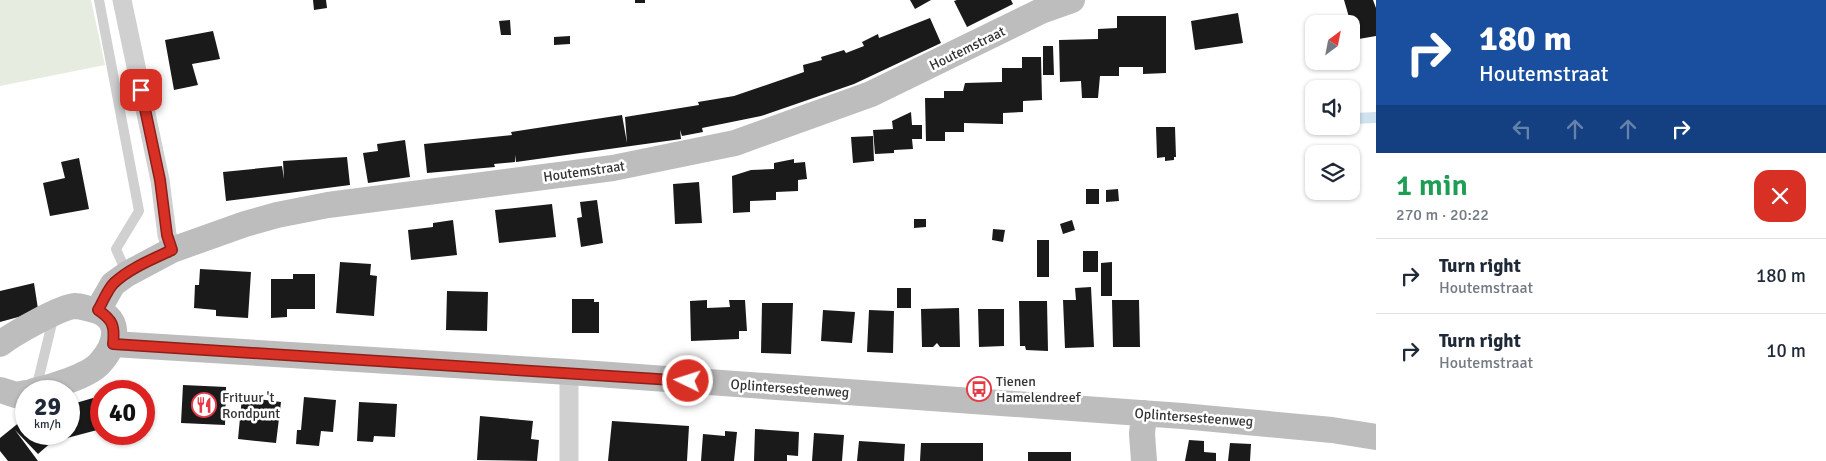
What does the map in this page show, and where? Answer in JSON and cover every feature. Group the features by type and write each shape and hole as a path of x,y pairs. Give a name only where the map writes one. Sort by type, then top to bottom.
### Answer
{"street":[{"path":"122,0 160,180 167,235 172,250"},
{"name":"Houtemstraat","path":"98,310 113,284 127,274 172,250 198,239 277,215 328,205 613,168 735,143 871,94 1041,11 1072,0"},
{"path":"0,344 55,312 75,306 98,310 110,318 115,328 113,344 99,365 71,380"},
{"name":"Oplintersesteenweg","path":"113,344 569,372 1144,413 1260,422 1376,437"},
{"path":"569,372 569,461"},
{"path":"0,390 15,395"},
{"path":"1144,413 1142,434 1144,461"}],"lane":[{"path":"98,0 139,211 116,249 127,274"},
{"path":"38,380 55,312"}],"shaded area":[{"path":"0,0 91,0 105,65 0,86"}],"water":[{"path":"1376,112 1376,123 1360,124 1360,113"}],"building":[{"path":"313,0 326,0 327,8 314,10"},
{"path":"635,0 645,0 645,3 635,3"},
{"path":"910,0 931,0 915,9"},
{"path":"1011,0 1013,4 967,27 954,1"},
{"path":"1344,0 1373,0 1376,8 1376,36 1360,39 1360,15 1348,15"},
{"path":"1238,13 1243,43 1195,50 1191,21"},
{"path":"1117,16 1166,16 1166,73 1143,74 1143,67 1119,67 1119,76 1100,76 1098,98 1082,98 1081,81 1060,82 1059,40 1098,39 1098,29 1117,28"},
{"path":"930,18 941,43 854,84 761,116 702,128 703,132 682,136 680,130 681,139 516,162 515,155 515,162 494,164 495,167 427,173 424,144 512,135 511,132 622,115 627,143 625,117 699,105 698,102 734,96 804,72 803,65 822,60 821,57 844,50 846,53 864,46 862,42 878,34 879,38"},
{"path":"510,20 511,35 501,35 499,21"},
{"path":"213,31 220,59 192,64 198,85 174,90 165,40"},
{"path":"570,36 570,44 554,45 554,37"},
{"path":"1043,46 1053,46 1054,75 1043,75"},
{"path":"1022,57 1041,57 1042,100 1023,101 1023,112 1003,113 1003,124 964,123 964,132 945,132 945,141 926,141 925,98 944,98 944,91 963,91 965,83 1002,82 1002,68 1022,68"},
{"path":"911,112 912,125 922,125 922,139 912,139 913,149 875,154 873,130 893,129 892,121"},
{"path":"1156,127 1175,127 1176,157 1174,157 1174,160 1165,161 1165,157 1157,158"},
{"path":"873,136 874,161 853,163 851,137"},
{"path":"405,140 410,177 368,183 363,153 378,151 377,144"},
{"path":"347,157 350,185 226,201 223,172 282,166 284,179 283,161"},
{"path":"79,158 89,209 50,216 43,183 65,178 61,162"},
{"path":"794,159 794,163 805,162 807,179 798,180 798,191 776,192 776,200 750,201 750,212 733,213 732,176 751,170 774,169 774,163"},
{"path":"699,182 702,223 675,224 673,184"},
{"path":"1086,189 1099,189 1099,204 1086,204"},
{"path":"1118,189 1119,201 1106,202 1106,190"},
{"path":"597,200 603,243 581,247 577,218 582,217 580,202"},
{"path":"552,204 556,237 499,243 495,210"},
{"path":"914,219 926,219 926,227 914,228"},
{"path":"453,220 457,255 411,260 408,230 433,227 433,223"},
{"path":"1072,220 1075,230 1063,234 1060,224"},
{"path":"993,229 1005,230 1003,242 992,240"},
{"path":"1037,240 1049,240 1049,277 1037,277"},
{"path":"1083,251 1098,251 1098,272 1083,272"},
{"path":"340,262 371,264 370,275 377,276 374,316 336,313"},
{"path":"1112,262 1112,296 1101,296 1101,263"},
{"path":"200,269 251,272 248,318 216,316 216,310 194,308 195,285 199,285"},
{"path":"293,274 315,274 315,309 287,309 287,317 271,318 271,279 293,279"},
{"path":"34,283 38,309 0,322 0,291"},
{"path":"1091,287 1094,347 1065,348 1063,300 1076,300 1075,288"},
{"path":"897,288 911,288 911,308 897,308"},
{"path":"447,291 488,292 487,331 446,330"},
{"path":"572,299 594,299 594,302 599,302 599,333 572,333"},
{"path":"707,300 707,308 730,307 729,300 745,300 747,331 739,331 739,339 691,341 690,301"},
{"path":"1112,300 1139,300 1140,347 1113,347"},
{"path":"1019,301 1047,301 1048,351 1026,350 1025,346 1020,346"},
{"path":"762,303 793,303 791,354 761,353"},
{"path":"959,308 960,347 940,347 937,343 933,347 922,347 921,309"},
{"path":"978,309 1004,309 1004,346 979,347"},
{"path":"823,310 855,312 852,343 821,341"},
{"path":"869,310 894,311 893,353 867,352"},
{"name":"Frituur 't Rondpunt","path":"183,385 226,387 225,425 181,423"},
{"path":"242,397 281,402 276,443 238,439"},
{"path":"304,397 336,400 333,432 321,431 319,446 296,444 297,430 301,430"},
{"path":"90,399 90,432 80,435 80,402"},
{"path":"359,402 397,404 395,437 374,436 373,442 357,441"},
{"path":"480,416 533,421 531,439 539,440 537,461 477,460"},
{"path":"612,421 689,426 687,461 608,461"},
{"path":"15,426 15,445 26,445 38,461 8,461 0,451 0,438"},
{"path":"755,429 799,432 798,456 787,455 787,461 754,461"},
{"path":"725,431 737,432 734,461 701,461 703,434 725,436"},
{"path":"814,433 844,435 842,461 812,461"},
{"path":"1189,440 1204,441 1204,452 1216,453 1216,461 1185,461"},
{"path":"859,441 905,444 904,461 857,461"},
{"path":"921,443 983,443 983,461 920,461"},
{"path":"1230,443 1251,444 1250,461 1228,461"},
{"path":"29,445 48,445 38,454"},
{"path":"1028,452 1071,452 1071,461 1028,461"}],"place":[{"name":"Tienen Hamelendreef","path":"979,389"},
{"name":"Frituur 't Rondpunt","path":"204,405"}],"route":[{"path":"141,90 160,180 167,235 172,250 127,274 113,284 106,295 98,310 110,318 115,328 113,344 688,381"}]}
